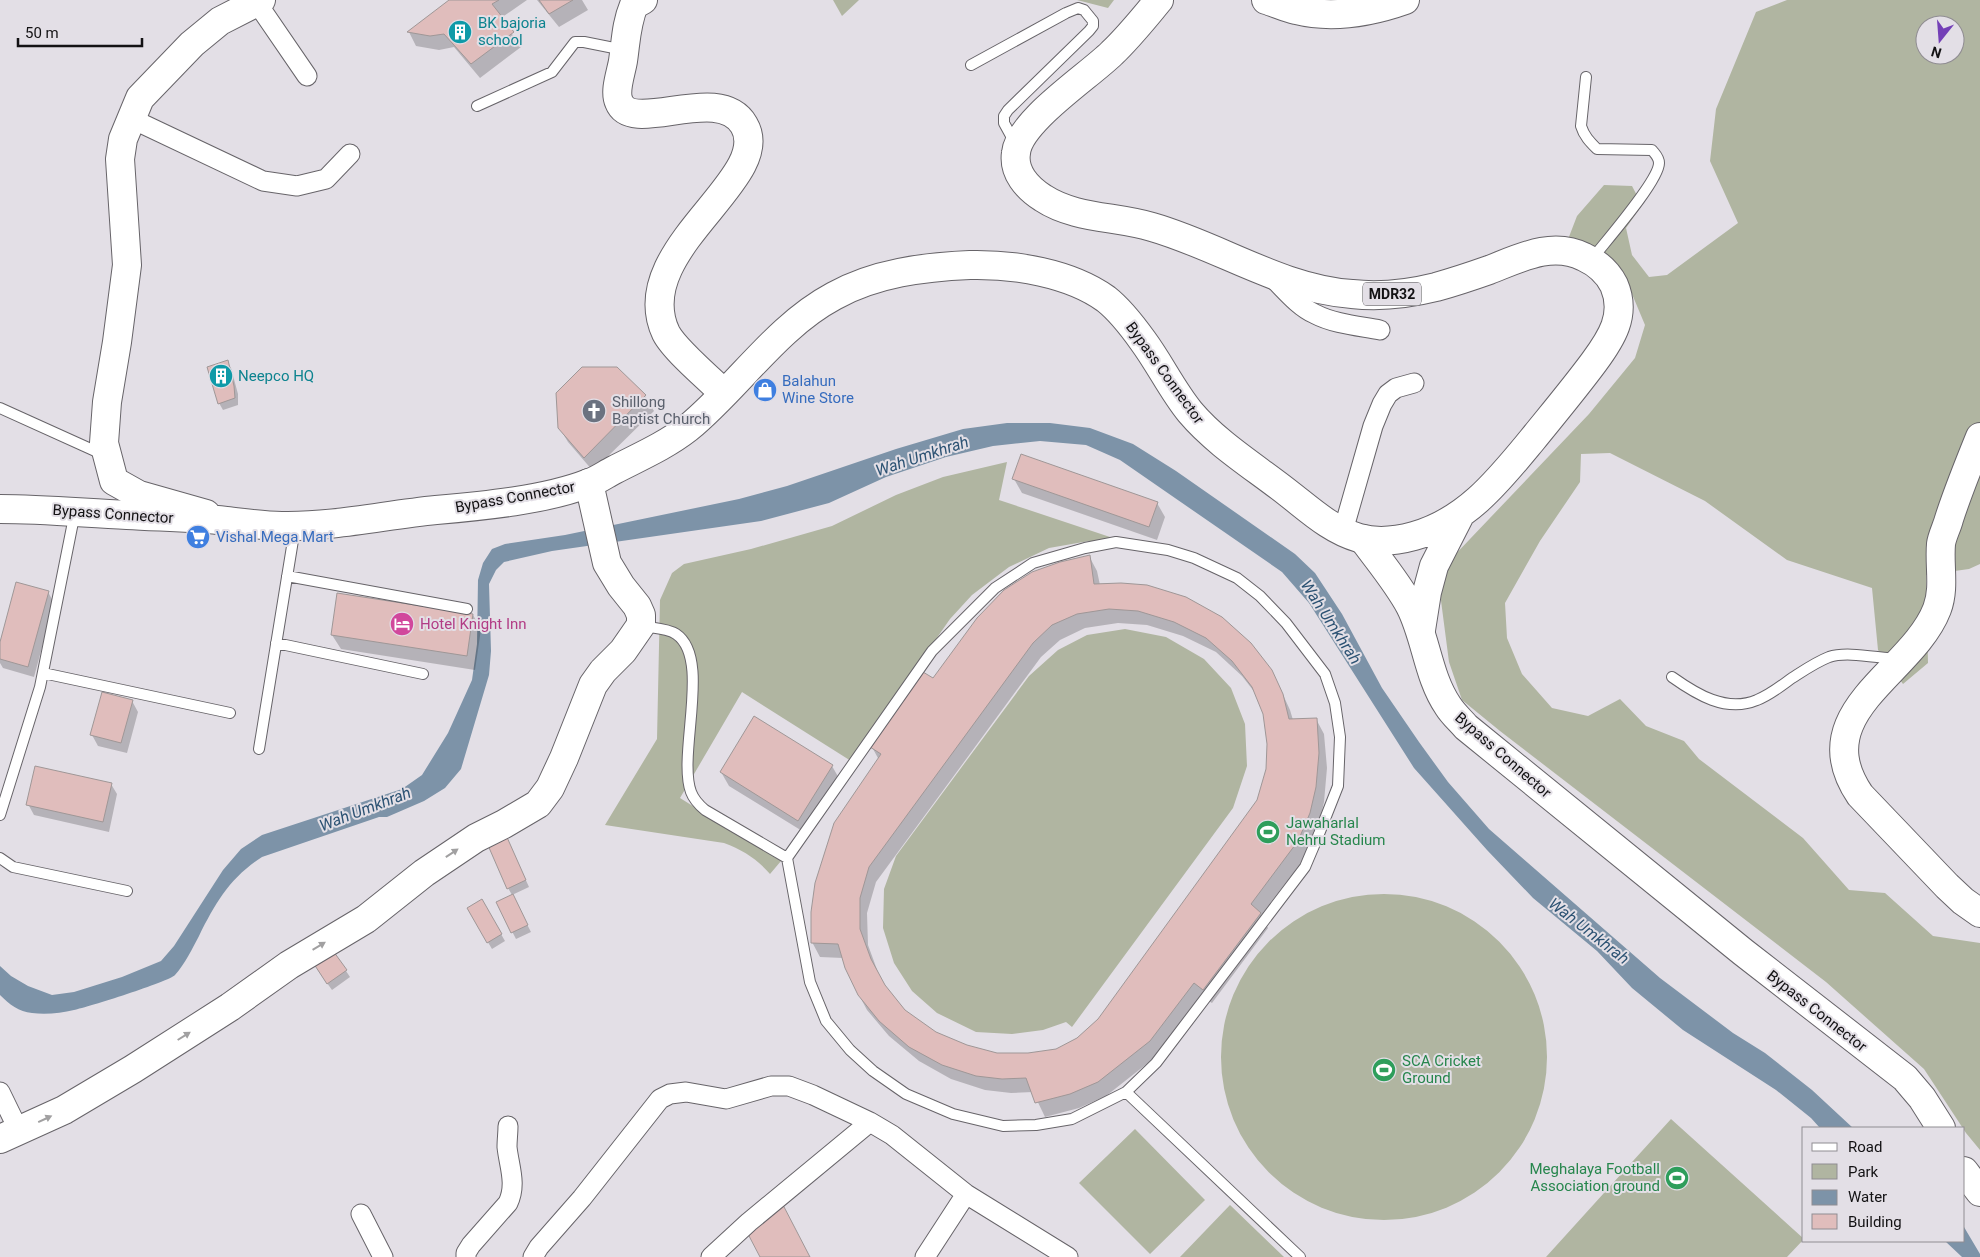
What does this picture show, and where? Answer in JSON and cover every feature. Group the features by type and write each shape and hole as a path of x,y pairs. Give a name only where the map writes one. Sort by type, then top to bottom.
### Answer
{"street":[{"path":"643,0 634,5 629,18 618,94 619,102 622,106 639,114 721,108 740,118 747,130 748,150 737,173 727,188 682,242 666,274 660,300 662,322 668,335 724,393"},
{"path":"1016,146 1022,135 1034,122 1113,52 1159,0"},
{"path":"1266,0 1297,10 1330,14 1362,12 1405,0"},
{"path":"226,521 139,495 123,487 114,481 107,456 104,443 107,402 117,342 126,265 120,159 123,138 140,98 192,44 220,21 259,1 307,76"},
{"path":"130,118 263,181 297,186 326,179 350,154"},
{"name":"MDR32","path":"1016,146 1015,159 1018,172 1025,184 1035,194 1052,204 1075,212 1148,225 1203,245 1267,272 1312,287 1347,294 1409,294 1442,285 1535,253 1554,250 1572,252 1591,260 1604,270 1613,284 1618,298 1619,312 1609,343 1555,413 1486,494 1458,517 1432,530 1408,538 1386,542 1353,535"},
{"name":"Bypass Connector","path":"0,509 75,511 226,521 260,526 309,526 485,505 554,493 589,483 641,458 685,431 802,319 823,302 857,285 900,272 935,268 978,265 1035,270 1087,289 1108,300 1145,343 1168,381 1192,414 1214,436 1315,515 1353,535 1399,588 1421,630 1439,688 1448,706 1466,727 1743,952 1905,1078 1922,1098 1940,1127"},
{"path":"1267,272 1298,302 1314,314 1380,330"},
{"path":"1353,535 1373,426 1388,394 1396,388 1414,383"},
{"path":"1980,437 1941,543 1942,582 1938,607 1929,626 1856,710 1850,722 1844,749 1852,782 1870,807 1947,886 1980,913"},
{"path":"0,1092 9,1135 64,1110 230,1007 289,965 366,919 424,873 476,838 538,804 550,788 564,758 592,685 603,670 623,650 641,625 641,615 637,606 607,563 589,483"},
{"path":"1421,630 1427,592 1434,566 1458,517"},
{"path":"533,1257 539,1246 582,1198 660,1099 670,1094 686,1092 726,1099 771,1086 789,1086 870,1122 892,1135 966,1194 1068,1257"},
{"path":"711,1257 749,1222 870,1122"},
{"path":"466,1257 466,1253 471,1245 508,1203 512,1195 514,1186 507,1145 508,1126"},
{"path":"1965,1172 1980,1192"},
{"path":"925,1257 966,1194"},
{"path":"361,1214 382,1257"}],"lane":[{"path":"971,65 1078,8 1084,10 1093,20 1093,26 1089,31 1004,116 1004,123 1016,146"},
{"path":"477,106 552,72 575,42 625,50"},
{"path":"1586,77 1581,126 1589,142 1597,149 1652,150 1657,156 1659,164 1657,173 1648,186 1591,260"},
{"path":"0,408 107,456"},
{"path":"0,814 43,674 75,511"},
{"path":"259,749 295,526"},
{"path":"1116,542 1168,550 1194,558 1237,578 1260,596 1286,623 1325,674 1335,704 1340,736 1338,786 1304,867 1156,1063 1126,1092 1072,1119 1028,1126 1003,1126 953,1114 906,1094 874,1071 856,1055 826,1020 810,982 787,858 932,651 994,588 1033,563 1085,548 1116,542"},
{"path":"287,576 467,609"},
{"path":"641,625 675,633 685,642 691,656 692,681 688,775 690,791 696,802 705,810 787,858"},
{"path":"276,643 424,674"},
{"path":"1672,677 1706,699 1734,704 1754,702 1829,657 1840,655 1900,660"},
{"path":"43,674 230,713"},
{"path":"0,858 13,867 127,891"},
{"path":"1126,1092 1300,1257"}],"green space":[{"path":"833,0 859,0 842,16"},
{"path":"1077,0 1114,0 1108,8"},
{"path":"1787,0 1980,0 1980,564 1969,569 1926,575 1928,663 1903,684 1878,650 1872,588 1787,560 1705,501 1610,453 1581,454 1580,482 1540,541 1505,603 1507,638 1522,674 1552,708 1588,716 1620,699 1646,726 1684,741 1699,759 1803,838 1849,890 1885,893 1933,936 1980,943 1980,1150 1966,1133 1965,1127 1962,1127 1924,1069 1826,982 1462,700 1449,662 1440,593 1450,560 1589,414 1635,358 1645,325 1632,294 1613,268 1567,242 1577,216 1604,185 1632,186 1642,205 1626,228 1632,255 1649,277 1667,275 1738,223 1710,161 1716,109 1756,12"},
{"path":"1007,462 999,500 1131,544 1089,541 1049,548 1009,567 972,595 950,619 851,761 742,692 680,798 781,861 770,874 749,856 724,843 605,825 657,739 660,600 672,573 684,564 751,549 832,526 896,495 943,477"},
{"path":"1125,629 1166,637 1204,659 1231,688 1245,724 1247,766 1233,808 1072,1027 1066,1022 1043,1030 1012,1034 976,1032 937,1013 912,991 894,963 883,928 884,889 896,856 1029,676 1058,650 1087,635"},
{"name":"SCA Cricket Ground","path":"1384,894 1416,897 1461,913 1499,942 1528,980 1544,1025 1547,1057 1544,1089 1528,1134 1499,1172 1461,1201 1416,1217 1384,1220 1352,1217 1307,1201 1269,1172 1240,1134 1224,1089 1221,1057 1224,1025 1240,980 1269,942 1307,913 1352,897"},
{"name":"Meghalaya Football Association ground","path":"1671,1119 1802,1237 1802,1241 1787,1257 1546,1257"},
{"path":"1135,1129 1205,1200 1150,1254 1079,1183"},
{"path":"1230,1205 1284,1257 1180,1257"}],"water":[{"name":"Wah Umkhrah","path":"1007,423 1050,423 1090,428 1133,444 1176,471 1295,554 1315,573 1342,614 1382,688 1419,742 1448,782 1489,829 1660,978 1733,1033 1765,1053 1812,1090 1852,1127 1819,1127 1811,1118 1776,1090 1683,1030 1632,988 1597,951 1533,898 1487,850 1414,768 1309,603 1282,572 1120,460 1086,445 1040,441 993,446 946,457 886,477 829,503 761,521 552,551 504,562 496,570 489,584 491,651 489,675 461,769 445,788 424,801 387,817 379,817 262,857 232,882 212,912 185,961 175,975 169,978 95,1004 53,1013 37,1014 23,1011 0,995 0,966 11,976 28,986 52,995 74,992 122,977 161,961 174,946 223,870 241,849 262,835 402,789 422,775 448,733 472,680 477,644 478,580 483,563 492,549 505,544 565,535 739,499 787,486 896,449 963,429"},
{"path":"1965,1229 1980,1257 1962,1257 1946,1242 1965,1242"}],"building":[{"name":"BK bajoria school","path":"449,0 499,0 492,4 514,32 471,64 444,34 430,36 407,32"},
{"name":"BK bajoria school","path":"539,0 573,0 549,14"},
{"name":"Neepco HQ","path":"228,360 235,398 218,404 207,367"},
{"name":"Shillong Baptist Church","path":"582,367 617,367 646,395 584,458 558,428 556,393"},
{"path":"1021,454 1158,502 1149,527 1012,479"},
{"name":"Jawaharlal Nehru Stadium","path":"1090,555 1094,584 1121,583 1147,585 1186,597 1222,617 1251,643 1272,670 1283,694 1289,719 1317,718 1319,753 1316,787 1310,813 1298,841 1251,904 1261,913 1203,990 1194,983 1150,1041 1098,1082 1070,1094 1035,1103 1026,1078 1002,1079 976,1076 942,1065 909,1047 879,1021 858,995 845,968 838,944 811,943 811,912 815,883 834,823 881,754 870,747 923,672 933,678 977,618 1004,590 1032,572 1060,562","holes":["1109,609 1138,611 1174,622 1206,638 1232,661 1252,687 1263,714 1267,744 1266,769 1257,800 1098,1019 1077,1038 1056,1049 1028,1053 997,1053 967,1045 936,1032 905,1010 885,985 871,959 860,929 860,898 869,867 1033,643 1052,625 1077,614"]},
{"path":"16,582 49,591 28,667 0,659 0,642"},
{"name":"Hotel Knight Inn","path":"337,593 473,614 467,656 331,635"},
{"path":"102,692 133,700 121,743 90,735"},
{"path":"754,716 833,765 798,821 720,772"},
{"path":"35,766 112,783 103,822 26,805"},
{"path":"506,835 526,880 507,889 487,843"},
{"path":"513,894 528,925 511,933 496,902"},
{"path":"482,899 502,934 487,943 467,908"},
{"path":"331,948 347,970 327,984 312,961"},
{"path":"782,1203 810,1257 760,1257 748,1234"}],"place":[{"name":"BK bajoria school","path":"460,32"},
{"name":"Neepco HQ","path":"221,376"},
{"name":"Balahun Wine Store","path":"765,390"},
{"name":"Shillong Baptist Church","path":"594,411"},
{"name":"Vishal Mega Mart","path":"198,537"},
{"name":"Hotel Knight Inn","path":"402,624"},
{"name":"Jawaharlal Nehru Stadium","path":"1268,832"},
{"name":"SCA Cricket Ground","path":"1384,1070"},
{"name":"Meghalaya Football Association ground","path":"1677,1178"}]}
